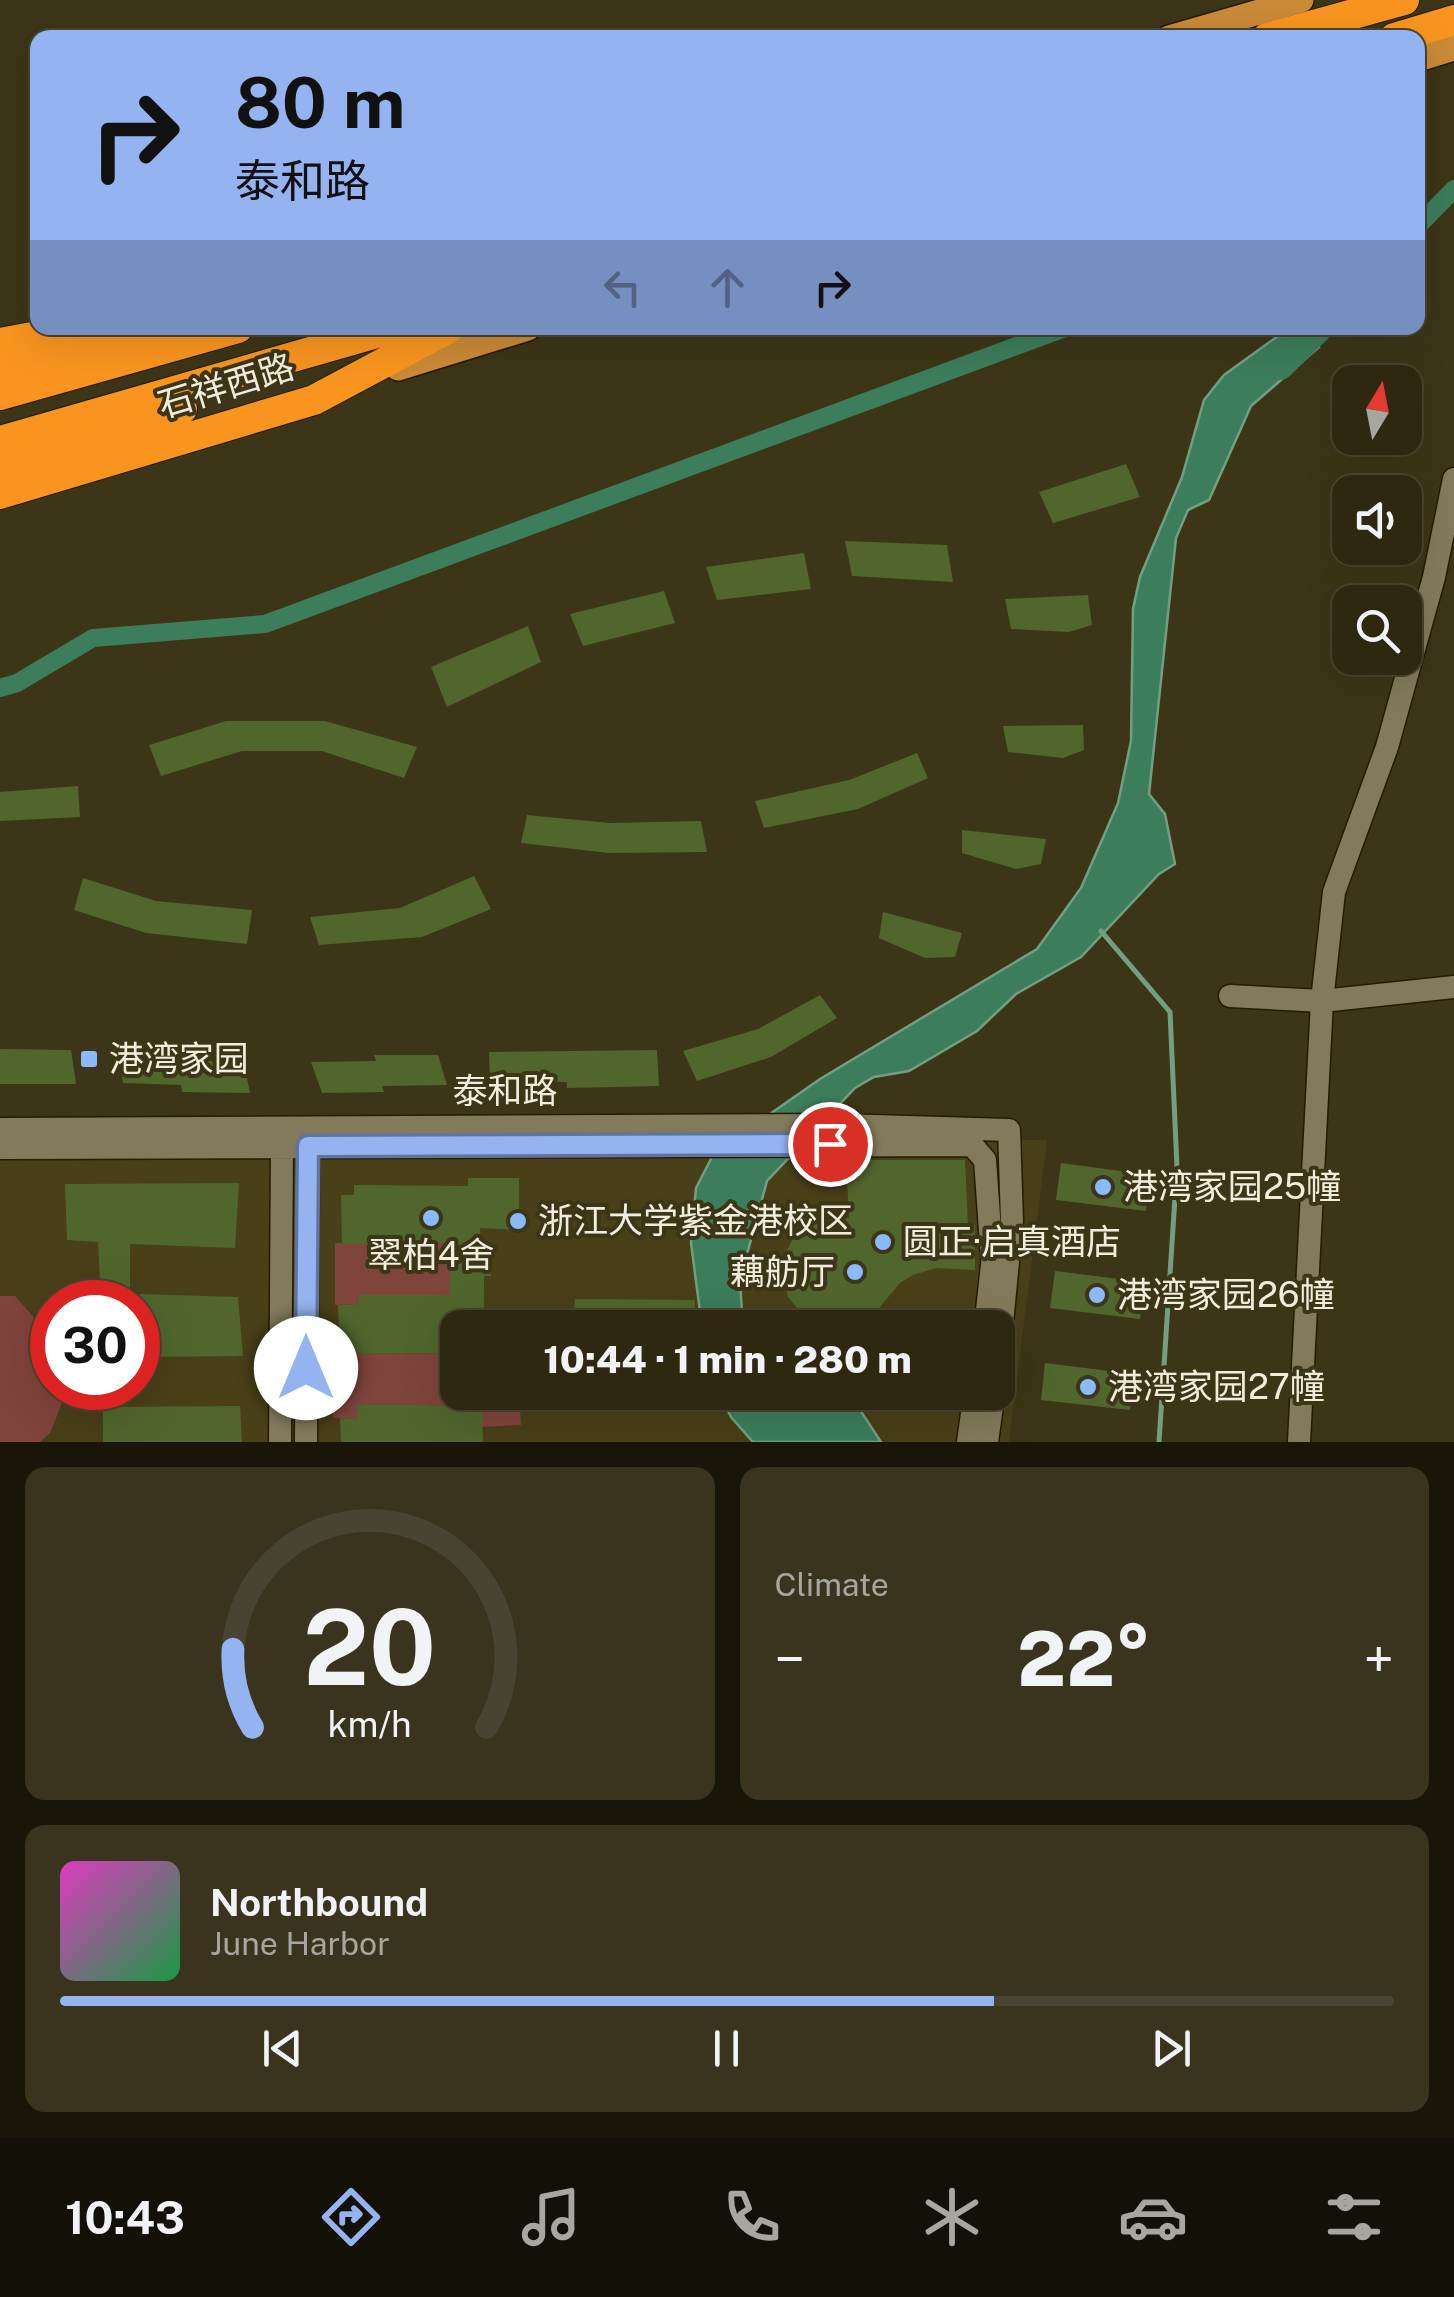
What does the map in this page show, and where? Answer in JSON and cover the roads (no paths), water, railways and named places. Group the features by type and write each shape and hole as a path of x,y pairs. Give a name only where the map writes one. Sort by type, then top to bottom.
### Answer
{"highway":[{"path":"1296,30 1404,0"},
{"path":"1421,30 1454,20"},
{"path":"0,343 43,335"},
{"path":"0,371 133,335"},
{"path":"0,395 213,335"},
{"path":"0,441 370,335"},
{"path":"314,400 436,335"},
{"path":"0,470 241,389 353,340"},
{"name":"石祥西路","path":"0,494 314,400"}],"main road":[{"path":"1194,30 1300,0"},
{"path":"1189,30 1203,27"},
{"path":"1425,56 1454,48"},
{"path":"0,356 69,335"},
{"name":"石祥西路","path":"314,400 420,359 504,335"}],"street":[{"path":"1299,1442 1322,1001 1334,892 1387,747 1434,577 1454,479"},
{"path":"1230,996 1322,1001 1454,987"},
{"name":"泰和路","path":"0,1128 829,1138 1004,1130"},
{"path":"986,1310 1004,1130"},
{"path":"1003,1310 1012,1222 1004,1130"},
{"name":"泰和路","path":"0,1148 308,1146 712,1135"},
{"path":"829,1138 972,1145 985,1160 992,1259"},
{"path":"280,1442 282,1146"},
{"path":"306,1442 308,1146"},
{"path":"968,1442 972,1410"},
{"path":"987,1442 991,1410"}],"waterway":[{"path":"1425,219 1454,189"},
{"path":"0,688 17,683 93,638 265,624 1046,335"},
{"path":"1279,364 1309,335"},
{"path":"1101,931 1170,1012 1177,1167 1159,1442"}],"place":[{"name":"港湾家园","path":"89,1059"},
{"name":"港湾家园25幢","path":"1103,1187"},
{"name":"翠柏4舍","path":"431,1218"},
{"name":"浙江大学紫金港校区","path":"518,1221"},
{"name":"圆正·启真酒店","path":"883,1242"},
{"name":"藕舫厅","path":"855,1272"},
{"name":"港湾家园26幢","path":"1097,1295"},
{"name":"港湾家园27幢","path":"1088,1387"}]}
